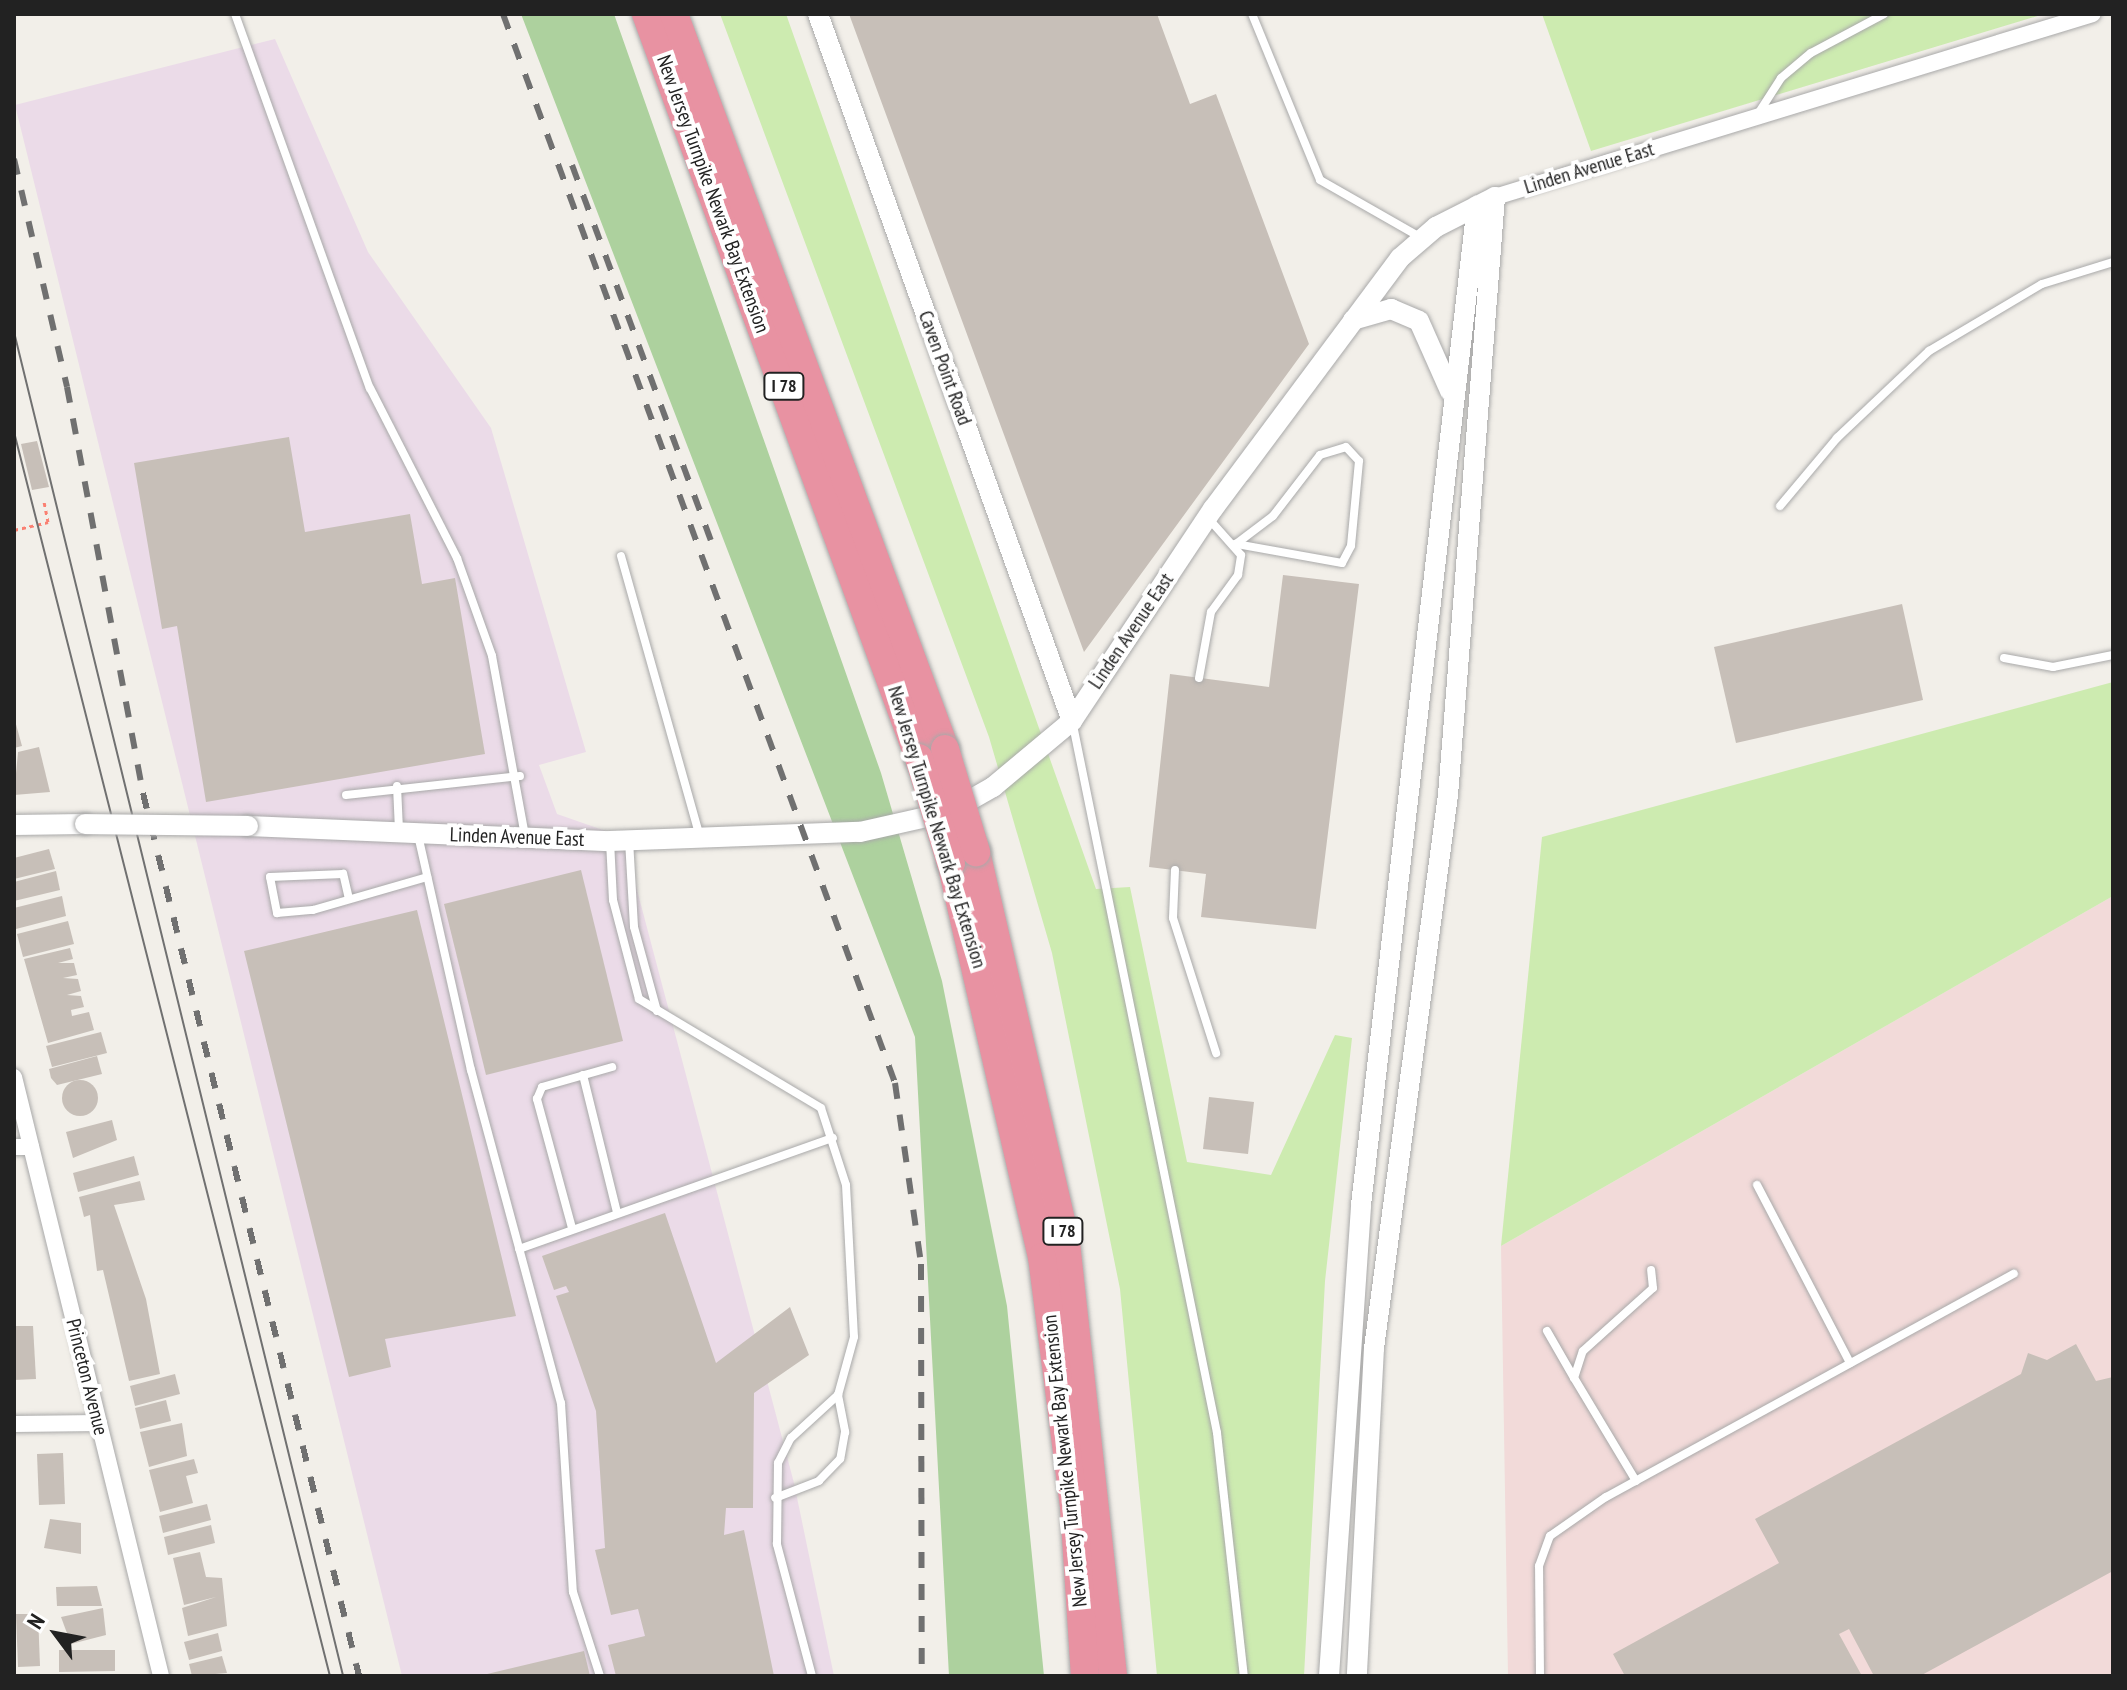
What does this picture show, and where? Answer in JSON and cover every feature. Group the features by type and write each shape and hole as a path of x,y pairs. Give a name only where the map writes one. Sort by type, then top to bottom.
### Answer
{"highway":[{"name":"New Jersey Turnpike Newark Bay Extension","path":"646,14 932,753"},
{"name":"New Jersey Turnpike Newark Bay Extension","path":"674,14 932,753 964,858 1066,1243 1096,1619 1113,1676"},
{"name":"New Jersey Turnpike Newark Bay Extension","path":"1085,1676 1096,1619"}],"street":[{"name":"Caven Point Road","path":"818,14 1072,721"},
{"name":"Linden Avenue East","path":"14,825 248,826 620,840 860,832 949,812 993,787 1072,721 1207,517 1353,320 1421,238 1486,201 2093,14"},
{"path":"1329,1676 1361,1205 1453,397 1486,201"},
{"path":"1357,1676 1374,1348 1448,795 1486,201"},
{"path":"1353,320 1391,309 1419,321 1453,397"},
{"name":"Princeton Avenue","path":"14,1077 22,1147 99,1423 161,1676"},
{"path":"14,1424 99,1423"}],"lane":[{"path":"235,14 370,388 457,558 492,656 520,776 526,837"},
{"path":"1252,14 1320,180 1421,238"},
{"path":"1755,118 1758,105 1801,61 1884,14"},
{"path":"1780,506 1837,438 1929,351 2042,284 2113,262"},
{"path":"1207,517 1236,544 1342,563 1351,546 1355,454 1327,448 1273,516 1236,544"},
{"path":"1199,678 1211,612 1238,575 1236,544"},
{"path":"621,556 701,838"},
{"path":"2004,658 2053,667 2113,655"},
{"path":"1072,721 1217,1433 1244,1676"},
{"path":"346,795 397,786 520,776"},
{"path":"397,786 409,834 427,877 519,1249 561,1403 573,1592 600,1676"},
{"path":"620,840 634,927 657,1012"},
{"path":"620,840 613,900 629,975 639,999 821,1108 846,1185 854,1323 838,1395 845,1432 840,1459 819,1481 775,1498"},
{"path":"1175,870 1173,918 1216,1053"},
{"path":"349,899 343,874 270,877 277,913 349,899 427,877"},
{"path":"572,1228 537,1099 542,1087 612,1067"},
{"path":"583,1075 617,1212"},
{"path":"519,1249 833,1138"},
{"path":"1757,1185 1850,1363"},
{"path":"1574,1378 1583,1351 1653,1288 1651,1270"},
{"path":"1540,1676 1539,1566 1550,1536 1636,1481 2014,1274"},
{"path":"1547,1331 1636,1481"},
{"path":"812,1676 777,1544 775,1498 778,1463 791,1438 838,1395"}],"path":[{"path":"14,530 48,522 44,501"}],"shaded area":[{"path":"275,39 368,252 491,428 586,752 539,765 557,814 623,837 794,1483 834,1676 402,1676 15,105"},
{"path":"2113,896 2113,1676 1508,1676 1501,1246"}],"green space":[{"path":"521,14 614,14 881,773 942,981 1007,1306 1044,1676 949,1676 915,1037"},
{"path":"720,14 786,14 1096,889 1130,887 1187,1162 1271,1175 1335,1035 1352,1038 1325,1281 1304,1676 1157,1676 1120,1289 1052,953 989,737"},
{"path":"1542,14 2044,14 1591,151"},
{"path":"2113,682 2113,896 1501,1246 1542,837"}],"building":[{"path":"849,14 1157,14 1190,104 1216,94 1309,344 1084,652"},
{"path":"289,437 305,532 410,514 422,584 455,578 485,754 206,802 177,626 162,629 134,463"},
{"path":"37,441 49,487 32,490 21,444"},
{"path":"1283,575 1359,584 1316,929 1201,917 1206,874 1149,867 1170,674 1269,687"},
{"path":"1902,604 1923,700 1736,743 1714,647"},
{"path":"14,717 22,746 14,748"},
{"path":"39,747 50,792 14,795 18,752"},
{"path":"49,849 55,869 14,879 14,858"},
{"path":"581,870 623,1041 486,1075 444,904"},
{"path":"56,871 60,890 14,901 14,882"},
{"path":"62,896 66,916 16,929 14,908"},
{"path":"417,910 516,1316 385,1339 391,1367 349,1377 244,951"},
{"path":"68,921 74,944 23,957 17,934"},
{"path":"70,948 73,959 58,963 74,963 77,975 63,978 78,979 81,991 67,995 81,996 84,1007 71,1010 72,1016 89,1012 94,1030 48,1043 24,959"},
{"path":"101,1032 107,1053 52,1067 46,1046"},
{"path":"97,1056 102,1074 57,1085 51,1078 49,1069"},
{"path":"80,1080 92,1086 98,1098 92,1110 80,1116 68,1110 62,1098 68,1086"},
{"path":"1209,1097 1254,1102 1248,1154 1203,1149"},
{"path":"112,1120 117,1140 73,1158 66,1132"},
{"path":"134,1156 139,1175 78,1192 73,1173"},
{"path":"140,1181 145,1200 114,1205 146,1299 160,1374 129,1381 103,1270 97,1271 90,1215 84,1217 79,1197"},
{"path":"665,1213 716,1363 790,1307 809,1355 754,1393 753,1508 726,1508 724,1535 744,1530 774,1676 616,1676 608,1645 645,1636 638,1609 611,1615 595,1550 605,1548 596,1411 556,1296 569,1292 566,1286 554,1290 542,1256"},
{"path":"14,1326 33,1326 36,1379 14,1380"},
{"path":"2076,1344 2096,1381 2113,1377 2113,1571 1920,1676 1874,1676 1849,1629 1839,1634 1862,1676 1625,1676 1613,1654 1779,1563 1755,1519 2021,1374 2028,1353 2047,1360"},
{"path":"175,1374 180,1394 135,1406 130,1386"},
{"path":"166,1400 171,1421 140,1429 135,1408"},
{"path":"182,1423 187,1456 149,1467 140,1432"},
{"path":"63,1453 65,1504 39,1505 37,1454"},
{"path":"194,1459 198,1473 186,1476 193,1503 160,1512 149,1470"},
{"path":"207,1504 211,1520 163,1533 159,1516"},
{"path":"50,1519 81,1523 81,1554 44,1548"},
{"path":"211,1525 215,1543 168,1555 164,1537"},
{"path":"200,1552 206,1577 222,1578 227,1626 188,1636 182,1608 216,1597 184,1605 173,1558"},
{"path":"97,1586 102,1606 57,1606 56,1587"},
{"path":"103,1608 106,1635 71,1644 61,1617"},
{"path":"16,1614 38,1614 40,1666 18,1667"},
{"path":"218,1633 222,1651 189,1660 184,1642"},
{"path":"59,1650 115,1650 115,1671 59,1672"},
{"path":"584,1651 590,1676 483,1676 483,1675"},
{"path":"222,1656 227,1673 192,1676 189,1664"}],"tram line":[{"path":"14,332 343,1676"},
{"path":"14,432 330,1676"}],"railway":[{"path":"503,14 895,1083 921,1264 922,1676"},
{"path":"14,159 67,387 143,793 359,1676"},
{"path":"572,165 711,540"}]}
